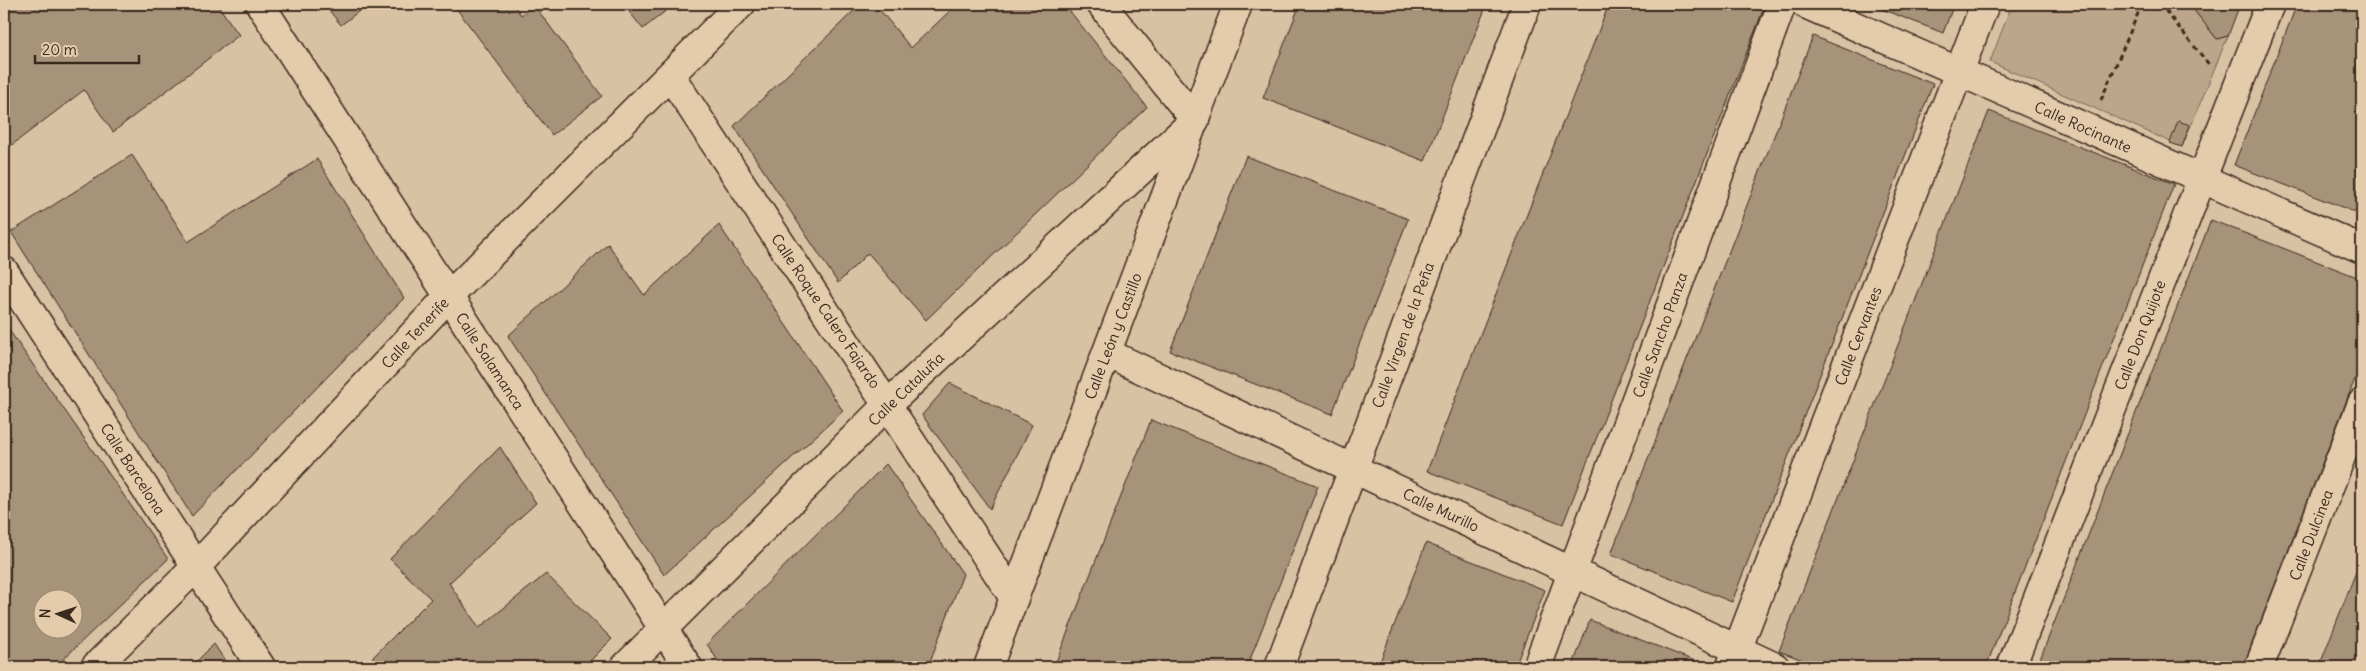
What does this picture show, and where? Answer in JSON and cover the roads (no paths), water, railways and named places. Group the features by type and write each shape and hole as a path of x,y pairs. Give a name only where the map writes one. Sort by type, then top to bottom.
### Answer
{"street":[{"name":"Calle Salamanca","path":"260,4 688,667"},
{"name":"Calle Tenerife","path":"95,667 196,567 449,296 741,4"},
{"path":"1102,4 1195,120"},
{"name":"Calle León y Castillo","path":"988,667 1238,4"},
{"name":"Calle Virgen de la Peña","path":"1279,667 1527,4"},
{"name":"Calle Sancho Panza","path":"1537,667 1782,4"},
{"name":"Calle Rocinante","path":"1805,4 2362,249"},
{"name":"Calle Cervantes","path":"1734,658 1985,4"},
{"name":"Calle Don Quijote","path":"2011,667 2200,179 2270,4"},
{"name":"Calle Roque Calero Fajardo","path":"670,75 1014,598"},
{"name":"Calle Cataluña","path":"626,667 888,404 1195,120"},
{"name":"Calle Barcelona","path":"4,271 261,667"},
{"name":"Calle Murillo","path":"1107,353 1572,572 1734,658 1775,667"},
{"name":"Calle Dulcinea","path":"2259,667 2362,403"}]}
